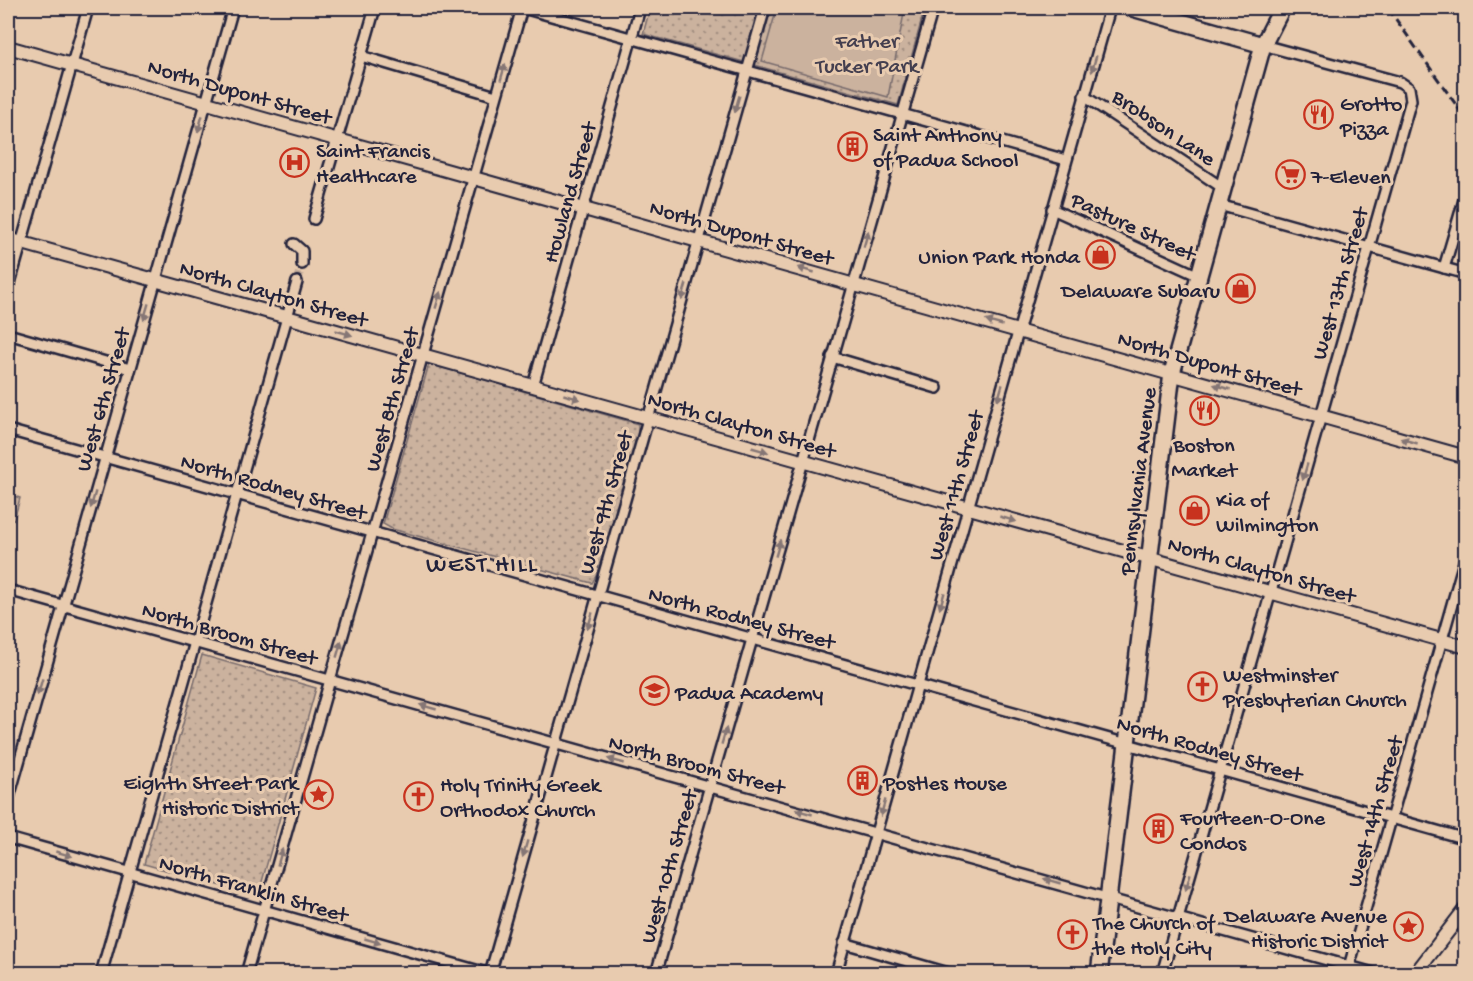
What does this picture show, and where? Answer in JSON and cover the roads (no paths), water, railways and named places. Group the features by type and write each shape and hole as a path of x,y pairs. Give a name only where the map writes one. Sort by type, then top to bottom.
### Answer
{"main road":[{"path":"1132,8 1263,45"},
{"name":"Pennsylvania Avenue","path":"1099,974 1172,373 1263,45 1282,8"}],"street":[{"path":"8,290 88,8"},
{"name":"West 6th Street","path":"8,801 233,8"},
{"path":"314,219 375,8"},
{"path":"522,8 1066,160"},
{"name":"West 8th Street","path":"246,974 522,8"},
{"name":"Howland Street","path":"533,386 640,8"},
{"name":"West 9th Street","path":"490,974 765,8"},
{"name":"West 10th Street","path":"656,974 933,8"},
{"name":"West 11th Street","path":"836,974 1110,8"},
{"name":"West 13th Street","path":"1162,974 1410,100 1409,88 1400,82 1263,45"},
{"name":"North Dupont Street","path":"8,47 1466,457"},
{"path":"362,56 496,96"},
{"name":"Brobson Lane","path":"1084,96 1223,188"},
{"path":"1444,268 1464,200"},
{"path":"1219,205 1466,274"},
{"name":"Pasture Street","path":"1053,209 1199,276"},
{"name":"North Clayton Street","path":"8,239 1466,647"},
{"path":"294,244 302,251 302,264"},
{"path":"101,974 297,282"},
{"path":"8,334 130,369"},
{"path":"832,357 937,388"},
{"name":"North Rodney Street","path":"8,430 1466,840"},
{"name":"West 14th Street","path":"1349,970 1466,555"},
{"name":"North Broom Street","path":"8,590 621,763 1109,897 1349,970 1377,974"},
{"name":"North Franklin Street","path":"8,838 490,974"},
{"path":"1415,974 1466,908"},
{"path":"844,943 952,974"}],"tunnel":[{"path":"297,282 302,264"}],"railway":[{"path":"1388,8 1466,119"}],"place":[{"name":"Grotto Pizza","path":"1319,115"},
{"name":"Saint Anthony of Padua School","path":"852,146"},
{"name":"Saint Francis Healthcare","path":"295,162"},
{"name":"7-Eleven","path":"1290,175"},
{"name":"Union Park Honda","path":"1101,255"},
{"name":"Delaware Subaru","path":"1241,289"},
{"name":"Boston Market","path":"1204,411"},
{"name":"Kia of Wilmington","path":"1195,511"},
{"name":"Westminster Presbyterian Church","path":"1202,686"},
{"name":"Padua Academy","path":"654,691"},
{"name":"Postles House","path":"862,781"},
{"name":"Eighth Street Park Historic District","path":"319,794"},
{"name":"Holy Trinity Greek Orthodox Church","path":"419,796"},
{"name":"Fourteen-O-One Condos","path":"1159,829"},
{"name":"Delaware Avenue Historic District","path":"1408,927"},
{"name":"The Church of the Holy City","path":"1072,934"}],"district":[{"name":"WEST HILL","path":"482,563"}],"park label":[{"name":"Father Tucker Park","path":"867,52"}]}
